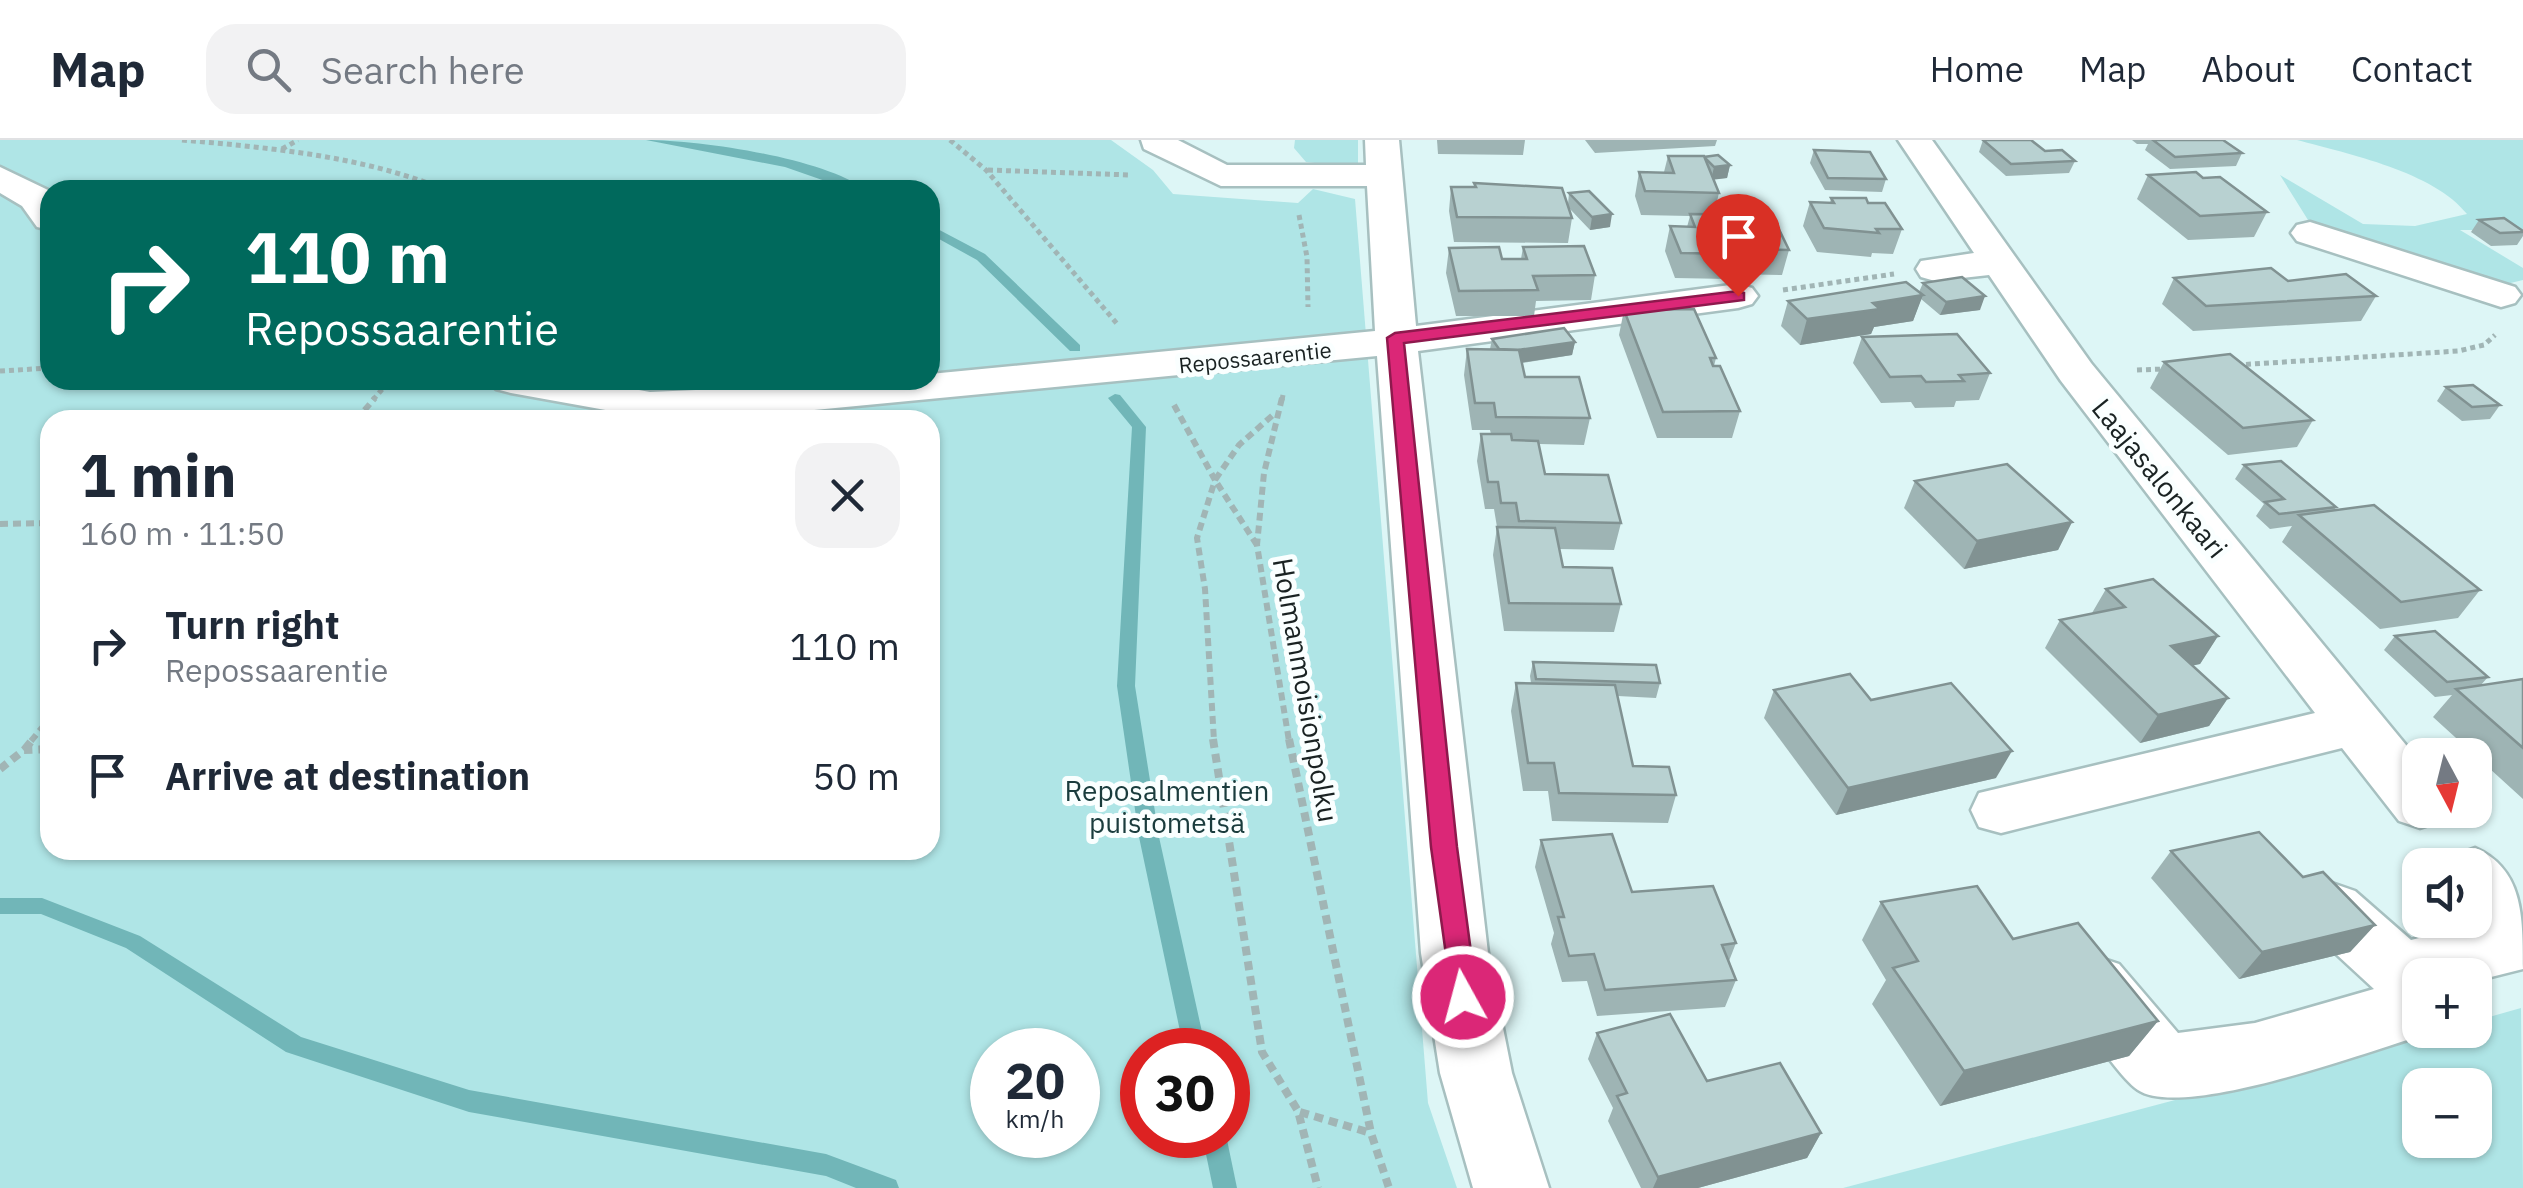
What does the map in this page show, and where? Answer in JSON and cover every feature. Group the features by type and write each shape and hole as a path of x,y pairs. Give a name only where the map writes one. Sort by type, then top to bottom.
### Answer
{"street":[{"name":"Laajasalonkaari","path":"1915,140 2076,372 2402,782"},
{"path":"1157,141 1222,175 1291,174 1383,158 1395,338 1444,847 1468,1034 1498,1156 1511,1188"},
{"path":"0,178 34,198 40,206"},
{"path":"2310,233 2501,294"},
{"path":"1935,268 1997,262"},
{"name":"Repossaarentie","path":"940,386 1300,354 1395,338 1738,296"},
{"name":"Repossaarentie","path":"567,390 650,405 783,400 899,390"},
{"path":"2001,810 2356,724"},
{"name":"Laajasalonkaari","path":"2439,828 2455,848"},
{"path":"2332,910 2400,971 2523,937 2492,896"},
{"path":"2084,973 2162,1068 2255,1055 2402,1011"},
{"path":"2492,985 2523,976"}],"path":[{"path":"182,140 282,150 422,180"},
{"path":"282,150 298,140"},
{"path":"950,140 986,170 1154,368 1215,480 1257,545"},
{"path":"986,170 1222,175"},
{"name":"Holmanmoisionpolku","path":"1291,174 1307,257 1308,306 1300,354 1275,414 1257,545 1302,808 1371,1133 1389,1188"},
{"path":"1738,296 1935,268"},
{"path":"2223,366 2458,351"},
{"path":"2076,372 2169,368"},
{"path":"0,371 40,369"},
{"path":"364,410 382,390"},
{"path":"1275,414 1240,445 1215,480 1198,538 1205,589 1210,716 1262,1052 1298,1111 1318,1188"},
{"path":"0,524 40,524"},
{"path":"0,769 24,750 40,730"},
{"path":"24,750 40,749"},
{"path":"1298,1111 1371,1133"}],"green space":[{"name":"Reposalmentien puistometsä","path":"0,140 1111,140 1153,170 1173,194 1298,203 1313,189 1355,199 1428,1103 1457,1188 0,1188"},
{"path":"1295,140 1358,140 1358,168 1306,162 1294,148"},
{"path":"2297,140 2523,140 2523,230 2460,230 2523,268 2523,280 2490,288 2313,228 2280,175 2363,224 2415,226 2467,214 2452,199 2412,176 2365,158"},
{"path":"2521,1008 2523,1188 1843,1188 2402,1040 2402,1048 2492,1048 2492,1016"}],"building":[{"path":"1983,140 2031,140 2045,151 2062,150 2075,161 2011,164"},
{"path":"2153,140 2223,140 2242,153 2175,157"},
{"path":"1814,150 1870,152 1886,179 1828,178"},
{"path":"1718,155 1730,165 1714,167 1704,157"},
{"path":"1668,156 1704,156 1719,193 1645,191 1639,172 1674,173"},
{"path":"2196,172 2203,178 2220,177 2267,212 2200,216 2148,175"},
{"path":"1474,183 1562,188 1572,218 1457,217 1451,187 1476,187"},
{"path":"1589,191 1612,214 1592,217 1569,193"},
{"path":"1831,198 1866,198 1868,203 1885,203 1902,229 1876,229 1879,233 1824,228 1810,202 1834,203"},
{"path":"1690,214 1772,215 1789,250 1681,253 1670,226 1695,227"},
{"path":"2504,218 2523,232 2500,233 2479,220"},
{"path":"1584,246 1595,275 1533,276 1538,290 1459,291 1449,248 1499,247 1502,259 1527,259 1523,247"},
{"path":"2271,268 2288,281 2346,274 2376,296 2206,306 2174,278"},
{"path":"1962,277 1985,296 1946,302 1923,283"},
{"path":"1906,282 1923,295 1873,303 1880,309 1807,319 1788,301"},
{"path":"1694,309 1716,358 1710,358 1713,366 1720,366 1740,411 1663,412 1624,310"},
{"path":"1564,328 1575,342 1518,350 1499,349 1492,339"},
{"path":"1957,334 1990,373 1959,375 1964,381 1926,382 1921,376 1890,377 1862,337"},
{"path":"1467,349 1519,350 1525,377 1579,377 1590,418 1496,417 1494,403 1475,403"},
{"path":"2230,354 2313,420 2243,428 2164,362"},
{"path":"2473,385 2500,405 2472,407 2446,387"},
{"path":"1481,434 1511,434 1512,440 1538,441 1545,474 1608,475 1621,523 1519,521 1516,503 1501,503 1498,482 1488,482"},
{"path":"2281,461 2336,507 2279,514 2265,502 2284,499 2244,465"},
{"path":"2007,464 2072,522 1977,541 1915,481"},
{"path":"2374,505 2480,590 2401,602 2299,515"},
{"path":"1497,527 1555,528 1563,567 1612,568 1621,604 1509,603"},
{"path":"2153,579 2218,636 2171,646 2228,698 2158,715 2060,620 2125,607 2106,589"},
{"path":"2435,631 2488,677 2447,682 2395,636"},
{"path":"1533,662 1656,665 1660,683 1536,679"},
{"path":"1850,674 1871,700 1951,683 2012,751 1848,788 1774,690"},
{"path":"2523,679 2523,748 2456,689"},
{"path":"1516,683 1615,685 1633,766 1669,767 1676,795 1559,793 1554,763 1528,763"},
{"path":"2259,832 2303,877 2323,872 2375,925 2262,952 2171,851"},
{"path":"1612,834 1632,892 1713,886 1736,943 1722,945 1736,980 1605,990 1594,954 1569,956 1558,917 1564,917 1541,840"},
{"path":"1977,886 2013,939 2078,923 2158,1021 1964,1071 1893,968 1918,961 1881,902"},
{"path":"1670,1014 1707,1081 1780,1063 1821,1133 1658,1177 1617,1096 1627,1093 1597,1033"}],"waterway":[{"path":"651,140 786,164 838,180"},
{"path":"940,234 981,257 1075,348"},
{"path":"1115,398 1139,427 1126,686 1149,837 1190,1028"},
{"path":"0,906 42,906 133,942 294,1045 469,1101 826,1165 887,1188"},
{"path":"1219,1158 1225,1188"}],"route":[{"path":"1463,997 1444,847 1395,338 1738,296"}]}
